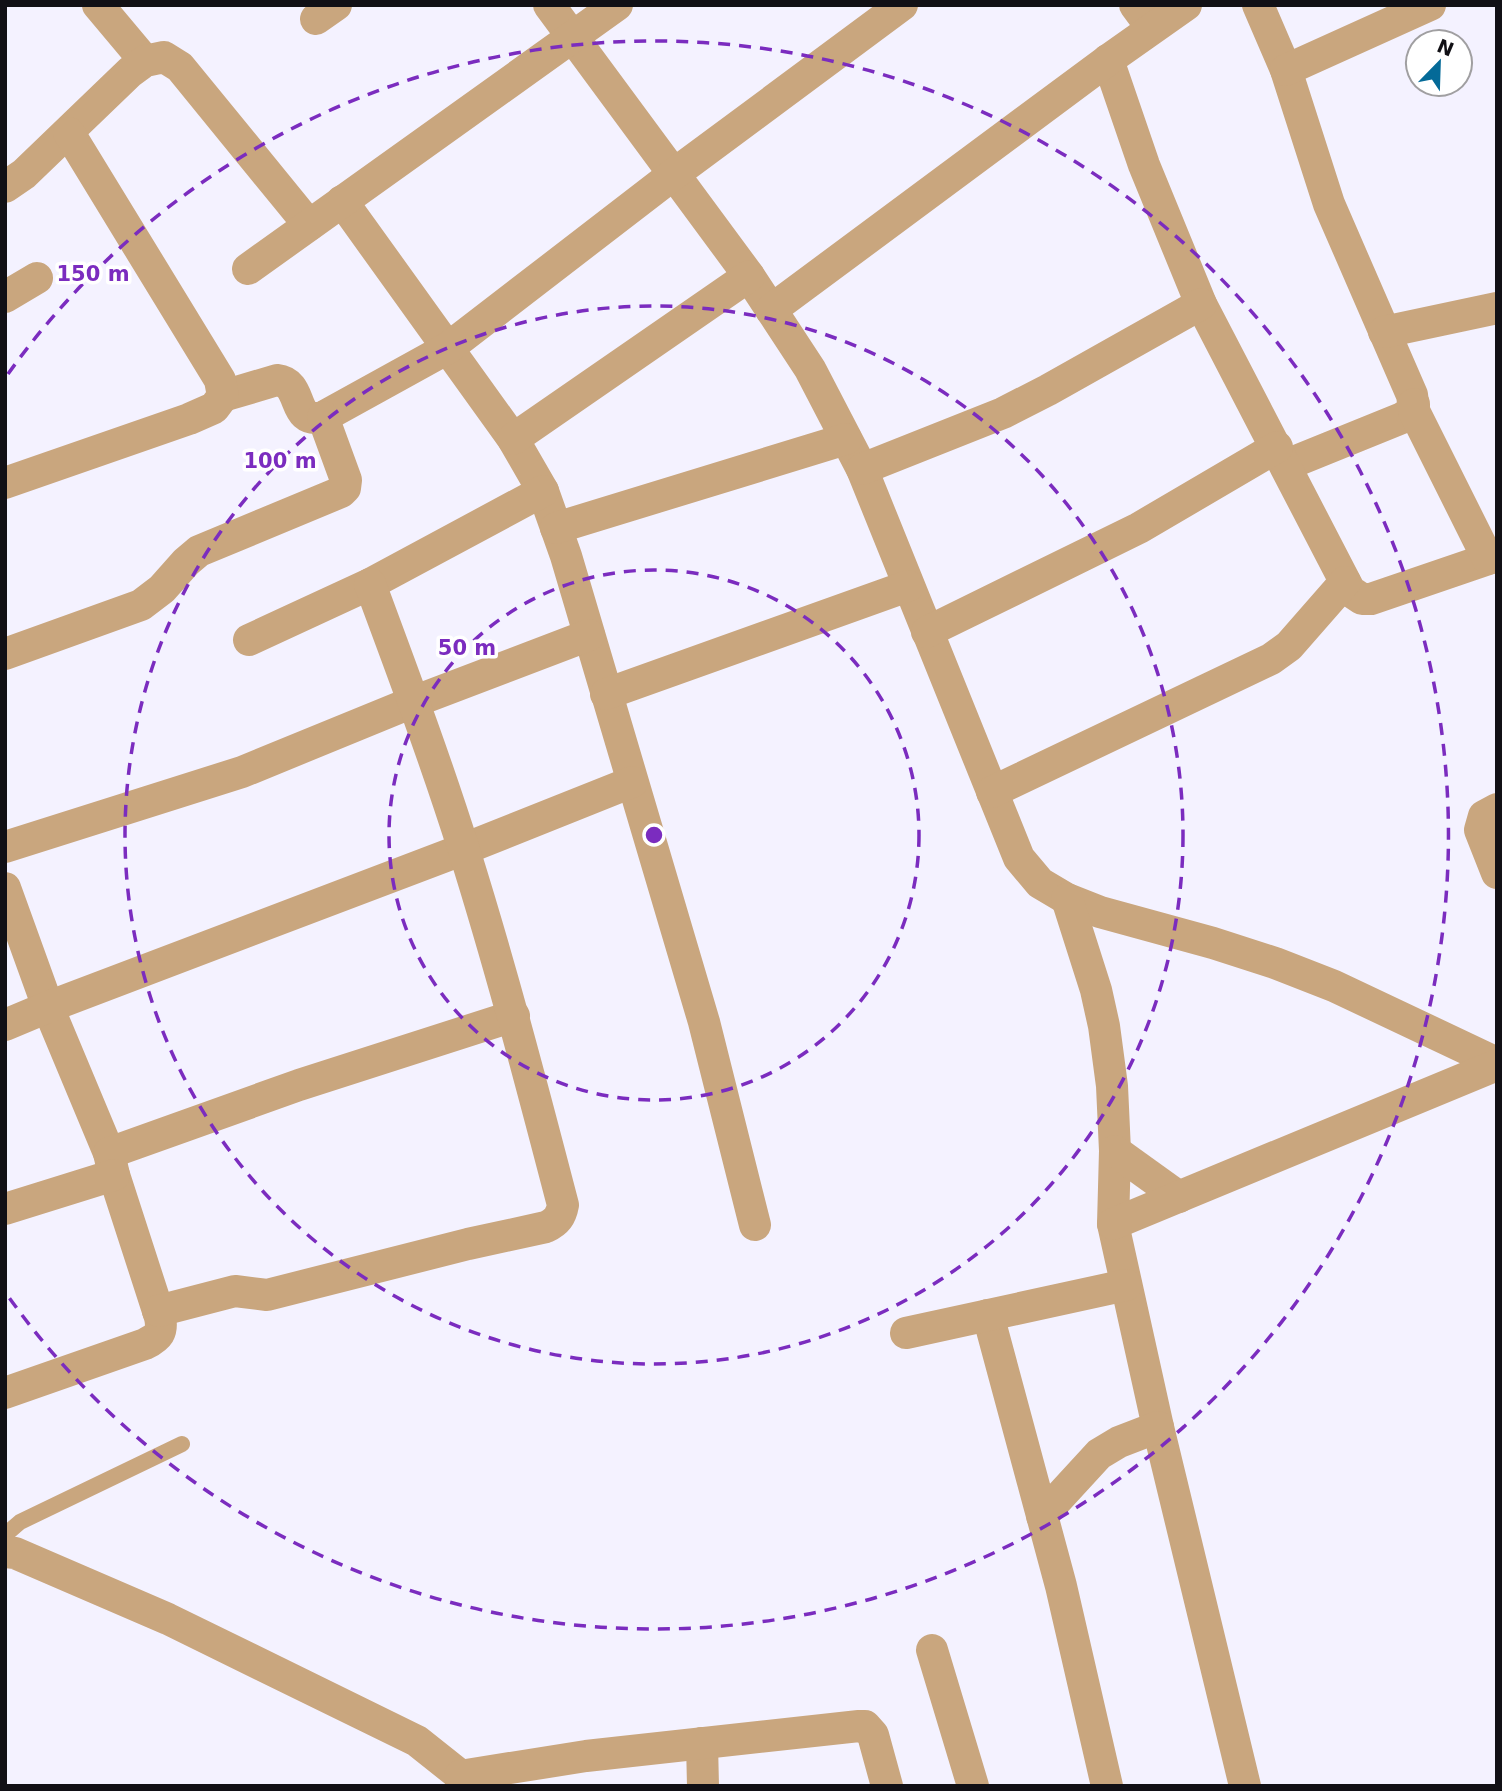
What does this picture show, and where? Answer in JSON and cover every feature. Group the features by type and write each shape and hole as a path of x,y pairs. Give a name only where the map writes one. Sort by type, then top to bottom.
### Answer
{"street":[{"path":"98,5 145,61"},
{"path":"549,5 749,275 810,369 862,469 1019,858 1040,883 1067,899 1100,912 1213,943 1335,986 1497,1064"},
{"path":"248,269 617,5"},
{"path":"5,483 189,419 214,408 223,396 277,380 285,381 292,387 306,416 315,419 323,417 448,348 674,174 902,5"},
{"path":"771,310 1108,60 1144,17 1186,5"},
{"path":"1108,60 1144,165 1200,304 1345,582 1355,596 1371,599 1492,557 1414,411 1412,395 1329,204 1286,70 1258,5"},
{"path":"1286,70 1430,5"},
{"path":"5,187 24,174 130,72 145,61 164,57 180,67 309,225"},
{"path":"69,132 220,380 223,396"},
{"path":"342,201 513,439 543,491 589,635 704,1022 755,1225"},
{"path":"513,439 749,275"},
{"path":"5,297 37,278"},
{"path":"862,469 1003,413 1200,304"},
{"path":"1384,332 1497,308"},
{"path":"927,632 1281,456 1402,418 1412,411 1414,404"},
{"path":"5,654 141,605 162,589 199,551 341,492 345,488 346,480 323,417"},
{"path":"556,528 846,439"},
{"path":"249,640 370,584 543,491"},
{"path":"992,792 1271,659 1289,646 1345,582"},
{"path":"158,1311 235,1291 267,1296 553,1224 560,1216 563,1205 514,1016 464,849 370,584"},
{"path":"606,694 908,586"},
{"path":"5,847 242,772 413,702 589,635"},
{"path":"5,1025 632,782"},
{"path":"1497,809 1484,816 1480,830 1497,873"},
{"path":"5,888 48,1007 112,1164 162,1330 152,1340 5,1393"},
{"path":"1067,899 1096,990 1104,1026 1112,1086 1115,1151 1113,1224 1158,1427 1245,1786"},
{"path":"5,1209 299,1085 514,1016"},
{"path":"1113,1224 1497,1064"},
{"path":"1115,1151 1178,1197"},
{"path":"906,1333 1126,1285"},
{"path":"988,1315 1061,1586 1107,1786"},
{"path":"1042,1516 1099,1454 1119,1442 1158,1427"},
{"path":"5,1552 15,1553 168,1619 417,1741 465,1781 586,1756 865,1726 873,1735 887,1786"},
{"path":"932,1650 973,1786"},
{"path":"702,1743 703,1786"}],"lane":[{"path":"5,1535 20,1522 182,1444"}]}
